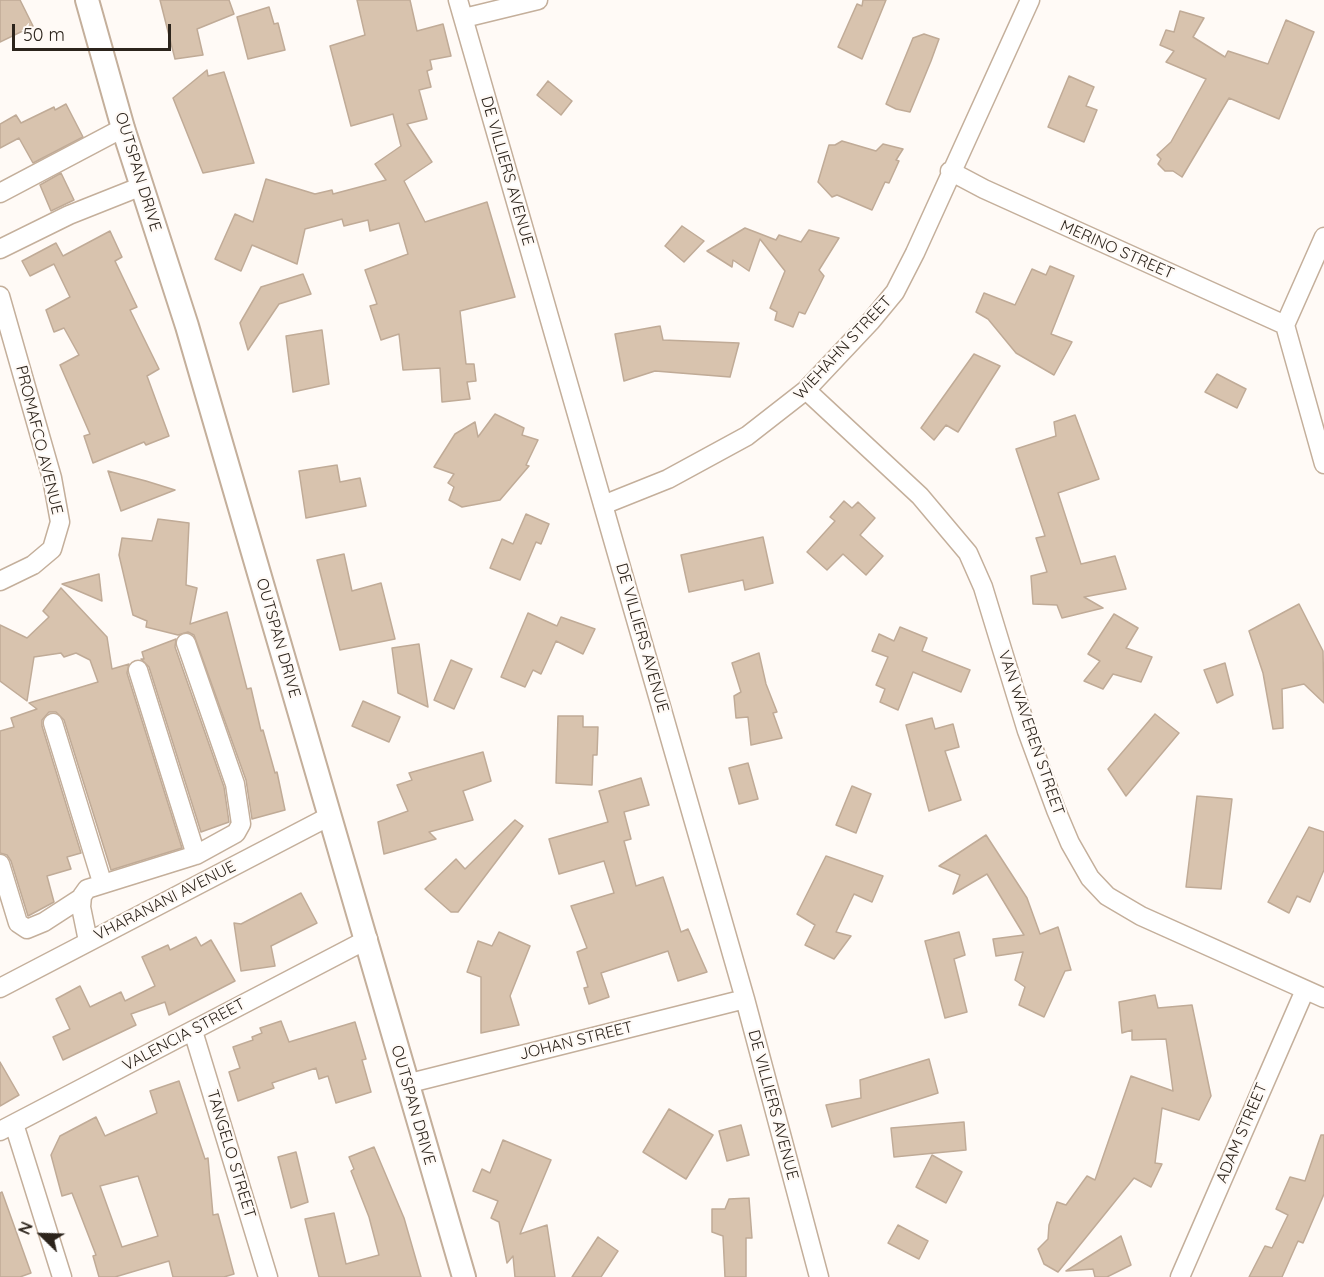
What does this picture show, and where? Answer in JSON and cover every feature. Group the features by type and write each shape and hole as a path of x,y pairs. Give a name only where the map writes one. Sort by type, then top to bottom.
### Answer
{"street":[{"name":"OUTSPAN DRIVE","path":"87,0 123,128 187,326 368,939 406,1084 464,1277"},
{"name":"DE VILLIERS AVENUE","path":"458,0 745,999 819,1277"},
{"path":"464,18 538,0"},
{"name":"WIEHAHN STREET","path":"603,504 668,479 720,452 780,413 806,390 895,292 915,254 950,171 1030,0"},
{"path":"0,193 123,128"},
{"name":"MERINO STREET","path":"950,171 984,189 1285,325"},
{"path":"0,249 69,215 142,186"},
{"path":"1324,237 1285,325 1324,464"},
{"name":"PROMAFCO AVENUE","path":"0,296 52,478 60,522 52,549 33,565 0,581"},
{"name":"VAN WAVEREN STREET","path":"806,390 920,496 968,553 983,587 1027,731 1056,810 1070,843 1090,878 1107,896 1141,916 1324,998"},
{"path":"0,864 18,923 27,929 52,918 81,898 87,889 102,882 196,855 236,833 241,824 235,784 186,644"},
{"path":"138,670 196,855"},
{"path":"53,723 102,882"},
{"name":"VHARANANI AVENUE","path":"0,988 330,816"},
{"path":"81,898 87,941"},
{"name":"VALENCIA STREET","path":"7,1128 368,939"},
{"name":"ADAM STREET","path":"1180,1277 1305,990"},
{"name":"JOHAN STREET","path":"406,1084 745,999"},
{"name":"TANGELO STREET","path":"193,1031 268,1277"},
{"path":"7,1128 62,1277"}],"building":[{"path":"0,0 20,0 33,26 0,42"},
{"path":"160,0 229,0 234,14 197,29 203,55 175,59"},
{"path":"357,0 410,0 417,31 443,24 451,56 430,60 432,69 427,71 431,87 419,90 427,119 407,124 432,162 404,181 425,222 487,202 515,297 460,311 466,364 474,364 476,381 467,382 470,399 442,402 440,368 403,370 399,334 381,340 370,306 377,304 365,270 408,254 399,223 370,231 368,220 344,226 342,219 305,229 297,264 252,245 241,271 215,259 235,214 253,222 266,179 315,194 332,190 333,194 386,180 375,164 401,146 393,114 351,126 330,46 365,35"},
{"path":"863,0 886,0 862,59 838,47 857,4 862,6"},
{"path":"269,7 274,24 278,23 285,50 248,59 237,17"},
{"path":"1180,11 1204,18 1193,37 1225,57 1228,51 1268,64 1286,20 1314,32 1279,119 1229,98 1182,177 1173,171 1165,171 1158,164 1161,159 1157,155 1171,142 1206,79 1166,62 1174,51 1160,45 1166,30 1174,32"},
{"path":"924,34 939,39 931,61 910,112 896,109 886,104 913,38"},
{"path":"207,70 208,76 224,72 254,163 203,173 173,98"},
{"path":"1069,76 1094,87 1086,106 1097,110 1084,142 1048,127"},
{"path":"548,81 572,101 561,115 537,95"},
{"path":"66,104 83,137 33,163 19,138 0,148 0,124 16,115 21,123 54,107 55,110"},
{"path":"842,141 876,151 883,144 903,149 896,160 899,161 889,183 885,182 872,210 837,195 832,197 818,182 829,145"},
{"path":"61,173 74,200 51,211 40,185"},
{"path":"682,226 704,241 684,262 665,246"},
{"path":"745,228 776,240 779,235 801,242 809,230 839,238 819,270 824,276 805,314 799,312 793,327 775,320 777,312 770,308 785,271 760,239 749,271 733,260 732,267 707,251"},
{"path":"110,231 122,257 115,261 137,307 130,310 159,369 147,376 169,436 146,445 144,442 93,463 84,436 90,434 60,365 79,355 64,328 54,332 46,310 70,297 54,264 30,276 22,261 56,243 63,256"},
{"path":"1050,266 1074,276 1051,334 1072,342 1054,375 1016,353 988,319 976,312 984,293 1015,305 1032,269 1046,275"},
{"path":"303,274 311,294 279,304 248,350 240,323 261,287"},
{"path":"660,326 663,340 739,343 730,377 655,371 624,381 615,334"},
{"path":"322,330 329,384 293,392 286,336"},
{"path":"974,354 1000,366 958,432 946,425 934,440 921,428"},
{"path":"1217,374 1246,389 1237,408 1205,392"},
{"path":"495,414 524,428 522,435 538,440 526,465 529,466 500,500 462,507 449,500 454,487 448,483 454,474 434,467 455,434 475,422 478,437"},
{"path":"1075,415 1099,479 1058,493 1081,564 1115,556 1126,589 1084,597 1103,608 1062,618 1057,605 1033,604 1031,576 1047,572 1036,538 1045,536 1016,449 1056,436 1054,422"},
{"path":"337,465 340,482 360,478 366,506 306,518 299,471"},
{"path":"108,471 146,481 175,490 121,511"},
{"path":"844,501 852,508 858,502 875,518 860,535 883,556 866,575 843,554 827,570 807,552 835,521 830,517"},
{"path":"526,514 549,524 541,544 536,542 520,580 490,568 502,539 513,544"},
{"path":"158,519 189,523 186,585 197,588 190,624 227,612 247,689 251,688 261,731 263,730 275,773 277,772 285,810 252,819 246,780 194,635 188,632 178,635 146,627 147,621 133,615 119,555 122,538 152,541"},
{"path":"763,537 773,583 745,590 743,580 689,592 681,555"},
{"path":"344,554 352,591 381,583 395,639 340,650 317,560"},
{"path":"99,574 102,601 62,584"},
{"path":"61,588 107,637 112,669 129,664 127,673 182,848 111,870 64,720 56,712 49,712 42,720 42,726 81,853 67,857 71,869 47,876 54,902 28,916 11,861 7,855 0,853 0,731 14,727 11,718 37,709 29,703 98,682 90,660 76,653 64,657 61,653 34,657 27,701 0,681 0,625 27,638 49,617 43,611"},
{"path":"1299,604 1323,651 1324,703 1304,684 1282,689 1283,728 1273,729 1263,673 1249,631"},
{"path":"528,613 557,626 561,617 595,629 583,654 556,641 541,674 533,670 525,687 501,677"},
{"path":"1114,614 1138,628 1126,648 1152,657 1141,682 1113,674 1103,689 1084,681 1100,661 1088,654"},
{"path":"900,627 927,638 922,651 970,670 961,692 913,672 898,710 880,702 885,689 876,685 888,657 872,651 879,634 894,641"},
{"path":"176,639 175,647 224,787 229,822 201,832 149,667 141,659 144,659 142,652"},
{"path":"419,644 428,707 398,693 392,648"},
{"path":"759,653 766,684 777,712 773,713 782,738 751,745 748,717 736,718 734,696 741,692 732,663"},
{"path":"451,660 472,669 454,709 434,700"},
{"path":"1225,663 1233,695 1217,703 1204,670"},
{"path":"363,701 400,717 389,742 352,726"},
{"path":"1155,714 1179,733 1126,796 1108,769"},
{"path":"558,716 583,716 583,727 598,727 597,755 593,755 592,785 556,783"},
{"path":"932,718 935,729 953,724 959,747 945,751 961,800 929,811 906,725"},
{"path":"483,752 491,781 463,791 473,820 429,832 436,839 384,854 378,822 408,811 397,785 412,780 409,773"},
{"path":"748,763 758,799 739,804 729,768"},
{"path":"641,778 649,805 624,812 631,839 624,841 636,886 663,877 681,932 688,929 707,972 678,981 668,951 601,973 609,997 589,1004 584,988 588,987 577,952 587,948 571,906 614,893 604,861 559,874 549,839 608,822 599,791"},
{"path":"852,786 871,794 856,833 836,825"},
{"path":"1197,796 1232,799 1221,889 1186,887"},
{"path":"515,820 523,826 458,912 451,912 425,889 456,859 465,869"},
{"path":"1309,827 1324,832 1324,870 1310,902 1297,896 1289,913 1268,902"},
{"path":"986,835 1027,898 1040,934 1058,927 1071,970 1065,971 1044,1017 1019,1005 1025,987 1015,980 1023,952 996,956 993,939 1024,935 987,874 953,894 960,875 939,866"},
{"path":"826,856 883,876 872,902 854,894 836,932 851,936 834,959 805,945 815,925 797,914"},
{"path":"301,893 317,923 271,946 275,966 241,971 234,923 241,924"},
{"path":"499,932 530,946 510,996 519,1025 481,1033 481,977 467,972 478,941 492,946"},
{"path":"959,932 965,955 954,959 967,1012 945,1018 925,941"},
{"path":"196,937 201,946 211,940 235,981 169,1015 165,1002 131,1014 136,1025 63,1060 53,1037 70,1029 56,999 80,986 90,1007 121,992 125,1001 155,986 142,957 168,945 170,950"},
{"path":"1155,995 1158,1008 1192,1005 1211,1096 1199,1120 1162,1108 1155,1163 1162,1164 1151,1187 1134,1178 1058,1272 1044,1264 1038,1249 1048,1239 1049,1225 1057,1202 1066,1205 1087,1176 1095,1180 1131,1076 1173,1091 1166,1039 1132,1040 1132,1030 1122,1033 1119,1002"},
{"path":"281,1021 289,1042 355,1022 366,1059 362,1060 371,1092 336,1103 328,1076 319,1079 316,1068 272,1083 274,1088 238,1101 229,1072 240,1068 233,1047 253,1040 252,1037 262,1033 260,1028"},
{"path":"929,1059 938,1093 832,1127 826,1105 861,1098 860,1080"},
{"path":"0,1062 19,1095 0,1106"},
{"path":"179,1081 205,1159 208,1158 213,1215 218,1214 234,1274 224,1277 173,1277 169,1261 115,1277 99,1277 93,1256 96,1255 72,1193 62,1196 51,1155 60,1136 96,1117 105,1136 157,1113 150,1091","holes":["138,1176 158,1236 122,1247 100,1186"]},
{"path":"669,1109 713,1135 686,1179 643,1152"},
{"path":"964,1122 966,1150 894,1157 891,1128"},
{"path":"741,1125 749,1155 727,1161 719,1131"},
{"path":"1321,1135 1324,1135 1324,1194 1303,1243 1298,1241 1282,1277 1249,1277 1265,1246 1272,1248 1288,1215 1276,1209 1290,1177 1305,1181"},
{"path":"503,1140 551,1160 520,1234 547,1225 555,1277 515,1277 513,1256 507,1263 499,1222 491,1218 498,1201 473,1191 482,1169 490,1173"},
{"path":"374,1147 404,1218 421,1277 319,1277 305,1219 334,1213 346,1264 379,1255 369,1217 351,1171 354,1169 349,1157"},
{"path":"296,1152 308,1202 291,1208 278,1157"},
{"path":"932,1155 962,1172 946,1203 916,1187"},
{"path":"2,1192 31,1273 20,1277 0,1277 0,1193"},
{"path":"749,1198 752,1238 746,1238 746,1277 725,1277 723,1236 712,1232 712,1209 725,1209 729,1199"},
{"path":"898,1225 928,1241 919,1259 888,1243"},
{"path":"1121,1236 1131,1265 1107,1277 1095,1277 1093,1269 1066,1271"},
{"path":"598,1237 618,1251 601,1277 572,1277"}]}
